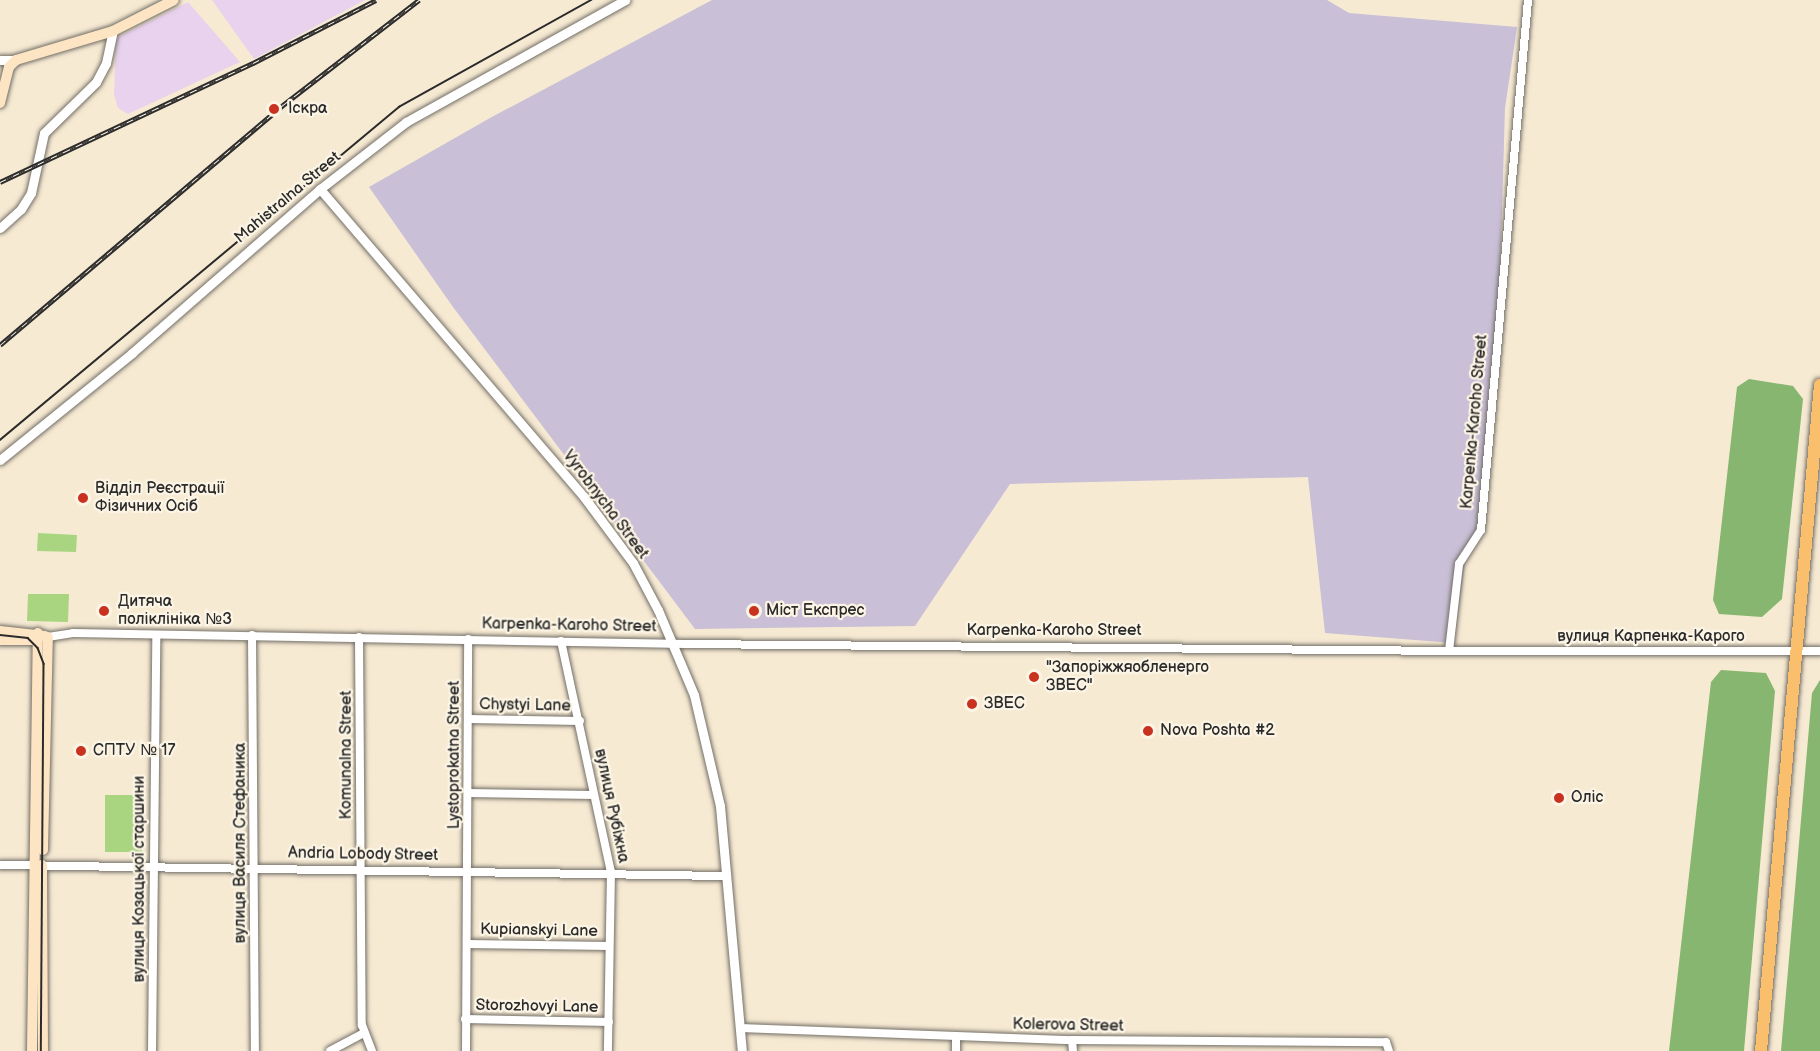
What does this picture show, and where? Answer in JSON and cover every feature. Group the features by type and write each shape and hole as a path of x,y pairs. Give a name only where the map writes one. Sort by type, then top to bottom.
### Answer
{"highway":[{"path":"1761,1051 1794,651 1820,386"}],"main road":[{"path":"0,103 9,67 16,60 113,31 174,0"},
{"name":"Karpenka-Karoho Street","path":"0,631 41,636"},
{"path":"0,640 41,636 39,866 32,1051"},
{"path":"39,866 43,1051"}],"street":[{"name":"Mahistralna Street","path":"0,460 132,353 320,189 406,122 625,0"},
{"name":"Karpenka-Karoho Street","path":"41,636 252,635 561,641 1449,651 1459,564 1481,530 1528,0"},
{"path":"0,228 21,209 31,193 44,133 96,82 106,63 113,31"},
{"path":"0,60 16,60"},
{"name":"Vyrobnycha Street","path":"320,189 619,542 673,642 705,735 720,806 741,1051"},
{"name":"вулиця Козацької старшини","path":"152,1051 156,635"},
{"name":"вулиця Василя Стефаника","path":"252,635 256,867 255,1051"},
{"name":"Komunalna Street","path":"359,637 364,1033 372,1051"},
{"name":"Lystoprokatna Street","path":"466,1051 468,639"},
{"name":"вулиця Рубіжна","path":"561,641 611,872 608,1051"},
{"name":"вулиця Карпенка-Карого","path":"1449,651 1820,651"},
{"name":"Chystyi Lane","path":"469,719 580,721"},
{"path":"468,793 594,795"},
{"name":"Andria Lobody Street","path":"0,865 611,872 726,876"},
{"name":"Kupianskyi Lane","path":"467,944 609,946"},
{"name":"Storozhovyi Lane","path":"465,1019 609,1022"},
{"name":"Kolerova Street","path":"740,1028 1072,1040 1386,1042 1389,1051"},
{"path":"330,1051 364,1033"},
{"path":"956,1037 956,1051"},
{"path":"1072,1040 1073,1051"}],"shaded area":[{"path":"212,0 365,0 254,59"},
{"path":"712,0 1327,0 1349,13 1517,27 1505,108 1498,351 1483,522 1467,549 1454,643 1325,633 1308,477 1010,484 915,626 695,629 453,307 369,187 490,118"},
{"path":"188,2 240,62 128,114 118,108 114,95 116,38"}],"green space":[{"path":"1749,379 1793,386 1803,399 1782,599 1762,617 1719,614 1713,600 1737,387"},
{"path":"38,533 77,535 76,552 37,551"},
{"path":"28,594 69,594 68,622 27,621"},
{"path":"1721,670 1766,673 1775,691 1744,1051 1669,1051 1711,682"},
{"path":"1820,680 1820,1051 1781,1051 1812,693"},
{"path":"105,795 142,795 142,852 105,852"}],"tram line":[{"path":"0,440 399,107 591,0"},
{"path":"0,635 28,638 38,648 44,664 41,1051"}],"railway":[{"path":"0,182 253,63 376,0"},
{"path":"0,345 283,105 419,0"}],"place":[{"name":"Іскра","path":"274,109"},
{"name":"Відділ Реєстрації Фізичних Осіб","path":"83,498"},
{"name":"Дитяча поліклініка №3","path":"104,611"},
{"name":"Мiст Експрес","path":"754,611"},
{"name":"\"Запоріжжяобленерго ЗВЕС\"","path":"1034,677"},
{"name":"ЗВЕС","path":"972,704"},
{"name":"Nova Poshta #2","path":"1148,731"},
{"name":"СПТУ № 17","path":"81,751"},
{"name":"Оліс","path":"1559,798"}]}
